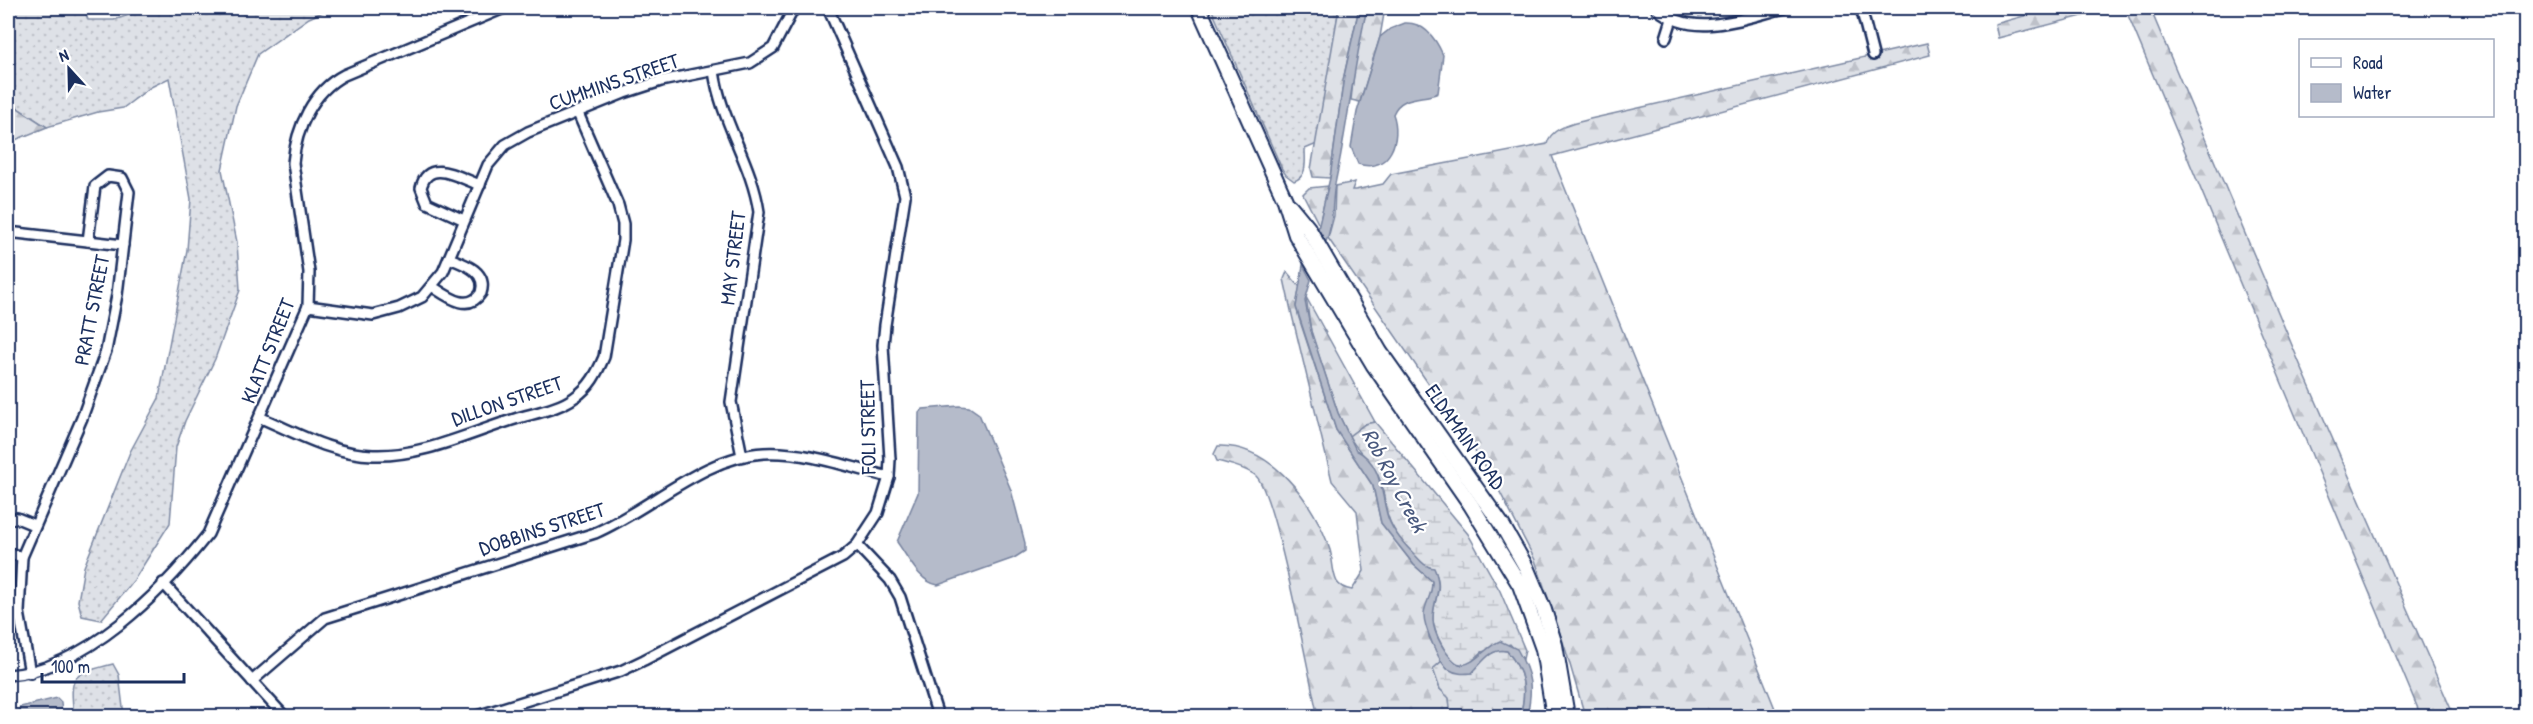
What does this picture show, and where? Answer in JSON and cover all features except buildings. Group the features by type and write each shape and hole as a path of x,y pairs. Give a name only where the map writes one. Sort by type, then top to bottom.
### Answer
{"main road":[{"name":"ELDAMAIN ROAD","path":"1199,8 1285,200 1296,235 1338,309 1400,406 1471,505 1508,563 1532,613 1543,649 1554,717"},
{"name":"ELDAMAIN ROAD","path":"1285,200 1308,228 1380,352 1502,525 1526,567 1544,610 1555,645 1567,717"}],"street":[{"name":"KLATT STREET","path":"8,675 30,673 69,659 87,648 111,631 163,583 183,564 208,534 309,306 309,272 293,163 296,147 314,100 325,87 344,75 504,8"},
{"name":"CUMMINS STREET","path":"309,306 354,314 385,313 420,298 433,286 449,258 488,165 505,145 524,134 577,111 654,83 735,68 762,57 779,40 794,8"},
{"name":"FOLI STREET","path":"477,717 631,667 827,567 857,544 878,513 889,477 883,345 905,196 898,167 828,8"},
{"path":"1656,8 1672,19 1691,25 1709,25 1785,8"},
{"path":"1861,8 1873,55"},
{"path":"1666,38 1672,19"},
{"name":"MAY STREET","path":"714,71 721,109 751,181 759,212 731,402 742,456"},
{"name":"DILLON STREET","path":"261,418 332,448 373,455 396,454 422,449 561,405 583,391 596,374 604,357 623,240 618,204 577,111"},
{"path":"464,220 427,202 421,188 423,180 435,171 444,171 480,185"},
{"name":"PRATT STREET","path":"30,673 18,612 22,557 96,384 116,304 129,192 126,183 113,175 101,179 93,190 88,241"},
{"path":"8,232 123,245"},
{"path":"433,286 459,302 471,302 481,293 482,282 475,270 449,258"},
{"name":"DOBBINS STREET","path":"252,681 326,618 595,533 636,513 703,472 742,456 785,453 889,477"},
{"path":"8,519 17,518 34,525"},
{"path":"857,544 890,580 900,597 938,717"},
{"path":"8,553 22,557"},
{"path":"163,583 284,717"}],"green space":[{"path":"8,8 84,8 88,20 114,20 150,8 332,8 309,18 258,54 236,106 222,170 237,242 240,290 215,359 185,421 176,447 170,523 134,580 101,620 82,616 78,601 84,567 130,452 159,398 187,250 191,199 169,78 151,87 123,108 98,112 47,127 19,109 8,96"},
{"path":"1211,8 1339,8 1317,144 1305,149 1304,172 1294,181 1282,169"},
{"path":"1339,8 1359,8 1344,76 1330,178 1313,177 1311,169"},
{"path":"1367,8 1385,8 1380,37 1360,102 1351,100 1356,54"},
{"path":"2053,8 2113,8 1998,38 1995,24"},
{"path":"2125,8 2150,8 2302,369 2454,716 2421,716"},
{"path":"1927,43 1930,55 1552,156 1778,716 1585,716 1535,560 1490,473 1328,238 1334,216 1335,186 1355,182 1352,190 1355,190 1383,184 1391,174 1547,144 1549,138 1558,129 1590,119"},
{"path":"8,96 19,109 47,127 8,143"},
{"path":"1328,186 1319,225 1303,194 1309,188"},
{"path":"1287,272 1300,287 1296,306 1299,318 1336,430 1373,486 1381,523 1414,565 1432,581 1429,637 1442,661 1433,669 1440,689 1449,697 1451,716 1328,716 1316,708 1299,623 1264,490 1252,473 1217,461 1214,454 1218,446 1237,448 1256,455 1288,480 1302,496 1323,532 1330,550 1337,582 1343,588 1352,590 1364,571 1357,511 1332,481 1284,279"},
{"path":"1306,297 1375,422 1365,424 1349,436 1338,413 1311,332"},
{"path":"1375,422 1468,534 1500,591 1525,650 1523,659 1510,644 1482,652 1468,665 1453,663 1434,625 1433,613 1438,583 1434,569 1412,555 1399,538 1387,513 1377,473 1349,436 1365,424"},
{"path":"1499,650 1507,651 1521,674 1524,690 1520,716 1451,716 1449,698 1440,689 1433,669 1442,661 1447,669 1471,673 1487,655"},
{"path":"113,664 119,675 124,716 74,716 72,691 76,678 81,674"}],"water":[{"path":"1359,8 1367,8 1334,188 1330,229 1324,247 1317,233 1330,178 1344,76"},
{"path":"1405,23 1424,28 1437,43 1443,55 1438,93 1401,103 1393,114 1396,133 1391,152 1378,164 1369,166 1358,164 1351,147 1357,112 1380,37 1390,29"},
{"path":"1303,265 1311,280 1305,301 1311,331 1338,413 1356,450 1371,462 1375,469 1387,514 1394,530 1422,563 1434,568 1437,576 1438,588 1433,619 1438,638 1451,658 1461,665 1471,662 1500,641 1517,649 1526,666 1530,682 1527,716 1520,716 1523,682 1518,666 1507,651 1491,654 1472,673 1466,674 1448,669 1436,652 1424,619 1432,581 1414,565 1381,523 1373,486 1336,430 1296,307"},
{"path":"969,407 979,414 1011,490 1025,551 1014,558 938,585 931,583 920,574 897,542 918,493 919,413 923,409"},
{"path":"57,698 61,702 62,716 18,716 20,707"}],"water label":[{"name":"Rob Roy Creek","path":"1395,480"}]}
